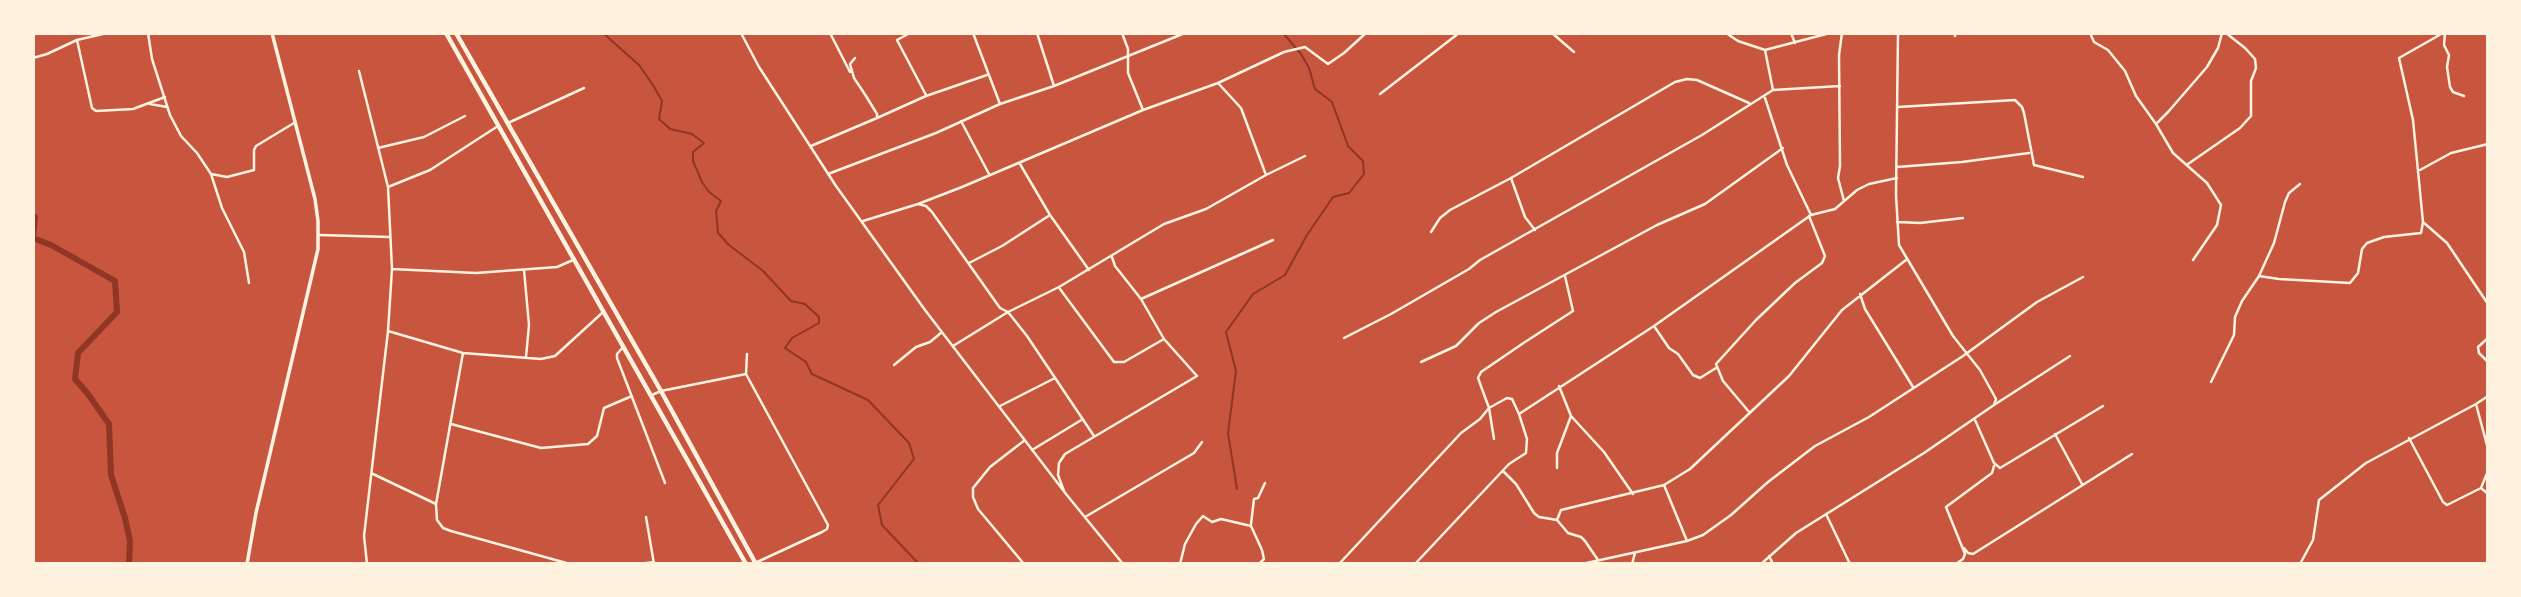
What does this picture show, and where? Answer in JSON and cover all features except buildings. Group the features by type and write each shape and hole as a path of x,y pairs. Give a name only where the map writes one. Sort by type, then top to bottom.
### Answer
{"main road":[{"path":"247,564 256,513 312,280 319,235 315,200 272,33"},
{"path":"446,33 746,564"},
{"path":"456,33 756,563"},
{"path":"550,215 557,210"}],"street":[{"path":"85,33 87,38"},
{"path":"33,58 77,40 107,33"},
{"path":"148,33 152,59 167,107 181,136 211,174 222,208 244,252 249,283"},
{"path":"741,33 828,174 942,332 1123,564"},
{"path":"830,33 877,118"},
{"path":"910,33 897,40 926,96"},
{"path":"973,33 1000,104"},
{"path":"1037,33 1054,86"},
{"path":"1122,33 1128,48 1128,73 1143,110"},
{"path":"828,174 1185,33"},
{"path":"863,221 918,204 1143,110 1218,83 1284,52 1304,48 1316,53 1328,64 1366,33"},
{"path":"1380,94 1459,33"},
{"path":"1552,33 1574,52"},
{"path":"1726,33 1738,41 1765,50 1829,33"},
{"path":"1791,33 1795,44"},
{"path":"1842,33 1839,55 1838,178 1844,201"},
{"path":"1898,33 1899,245 1996,399 1994,405"},
{"path":"2090,33 2094,42 2108,50 2125,71 2136,96 2173,153 2207,183 2221,205 2217,225 2193,260"},
{"path":"2156,124 2207,67 2224,33 2255,59 2256,68 2251,81 2251,116 2240,128 2188,164"},
{"path":"2259,276 2350,283 2358,273 2362,249 2367,243 2384,237 2421,233 2423,222 2413,120 2399,58 2444,33 2444,45 2449,55 2447,67 2450,87 2453,92 2464,96"},
{"path":"77,40 92,108 96,111 113,111 150,104 165,97"},
{"path":"1765,50 1773,90"},
{"path":"854,78 850,64 855,58"},
{"path":"359,71 388,187 393,269 364,536 367,564"},
{"path":"811,146 926,96 987,75"},
{"path":"1431,232 1440,218 1450,210 1675,82 1698,80 1750,103"},
{"path":"1218,83 1241,108 1266,175"},
{"path":"1344,338 1391,314 1469,269 1479,260 1702,135 1773,90 1840,86"},
{"path":"508,123 584,88"},
{"path":"1654,326 1669,348 1700,378 1716,368 1718,361 1756,320 1795,283 1822,263 1825,256 1787,165 1765,96"},
{"path":"1898,107 2015,100 2024,113 2030,153 2037,167 2083,177"},
{"path":"150,104 167,107"},
{"path":"378,148 424,136 465,116"},
{"path":"961,121 989,174"},
{"path":"211,174 227,177 254,170 256,146 295,122"},
{"path":"388,187 430,170 499,125"},
{"path":"2419,170 2451,153 2488,144"},
{"path":"1421,362 1456,346 1479,323 1496,312 1657,225 1705,204 1783,148"},
{"path":"1897,167 2030,153"},
{"path":"953,345 1008,312 1112,257 1164,224 1206,209 1305,156"},
{"path":"1020,163 1050,215 1089,270"},
{"path":"1511,177 1525,217 1535,230"},
{"path":"1519,414 1654,326 1810,216 1835,209 1863,186 1897,178"},
{"path":"2211,382 2234,335 2235,317 2242,301 2259,276 2274,243 2289,193 2300,184"},
{"path":"918,204 926,206 932,212 1000,308 1008,312 1094,437"},
{"path":"968,264 1050,215"},
{"path":"1897,222 1920,223 1963,218"},
{"path":"2423,222 2447,243 2488,304"},
{"path":"319,235 390,237"},
{"path":"1141,299 1273,240"},
{"path":"1066,494 1058,475 1061,458 1197,376 1164,339 1141,299 1115,266 1112,257"},
{"path":"393,269 475,273 557,267 575,260"},
{"path":"1557,520 1561,510 1568,507 1633,495 1664,485 1690,469 1789,376 1842,310 1906,260"},
{"path":"524,270 529,325 526,359"},
{"path":"1494,439 1489,408 1478,377 1481,372 1573,311 1565,276"},
{"path":"1582,564 1687,541 1703,535 1815,446 1868,417 1963,356 2036,302 2083,277"},
{"path":"1059,287 1114,362 1124,362 1164,339"},
{"path":"1860,294 1865,309 1913,387"},
{"path":"388,331 463,353 541,359 555,356 604,311"},
{"path":"894,365 916,347 930,342 942,332"},
{"path":"2488,338 2478,347 2479,353 2488,362"},
{"path":"624,346 617,358 665,483"},
{"path":"463,353 436,504 437,520 443,528 570,564"},
{"path":"747,354 746,374 828,525 822,532 756,563"},
{"path":"1762,564 1796,533 1877,484 2070,356"},
{"path":"1716,368 1749,413"},
{"path":"652,395 746,374"},
{"path":"1000,407 1055,378"},
{"path":"1559,386 1571,416 1604,452 1633,495"},
{"path":"451,424 541,448 589,444 597,436 604,408 632,396"},
{"path":"2301,564 2313,540 2319,499 2366,463 2488,396"},
{"path":"1339,564 1461,433 1480,419 1489,408 1507,398 1512,399 1528,447 1526,453 1503,471 1415,564"},
{"path":"2476,404 2488,449"},
{"path":"1974,419 1994,463 1997,467 2002,467 2103,406"},
{"path":"1032,450 1083,419 1082,416"},
{"path":"1557,468 1557,453 1571,416"},
{"path":"2056,435 2082,484"},
{"path":"2409,438 2447,505 2481,488 2488,471"},
{"path":"1024,564 978,509 973,488 990,467 1025,440"},
{"path":"1086,517 1194,453 1202,442"},
{"path":"1994,463 1992,473 1946,507 1968,553 1973,554 2132,454"},
{"path":"1503,471 1521,490 1534,513 1539,517 1557,520 1568,533 1581,537 1598,560"},
{"path":"372,474 436,504"},
{"path":"1259,564 1264,559 1251,526 1254,499 1258,498 1265,483"},
{"path":"1664,485 1687,541"},
{"path":"2481,488 2488,495"},
{"path":"1826,514 1850,564"},
{"path":"1180,564 1185,544 1203,516 1212,522 1221,519 1251,526"},
{"path":"639,564 654,563 646,517"},
{"path":"1956,564 1963,559 1964,548"},
{"path":"1632,564 1635,553"},
{"path":"1769,556 1773,564"}],"waterway":[{"path":"603,33 639,65 653,85 662,101 659,119 670,129 692,134 704,143 693,152 693,161 702,182 709,192 721,201 716,211 718,233 763,271 791,301 805,304 819,317 819,323 792,338 785,348 806,362 812,374 868,400 909,443 914,459 878,505 882,525 919,564"},
{"path":"1237,489 1228,433 1236,371 1226,332 1253,294 1285,275 1307,235 1333,197 1349,193 1364,174 1363,161 1348,146 1332,102 1315,89 1309,68 1283,33"},
{"path":"33,217 33,237"},
{"path":"33,238 51,245 115,281 117,312 78,353 75,379 109,424 111,475 130,541 129,564"}]}
